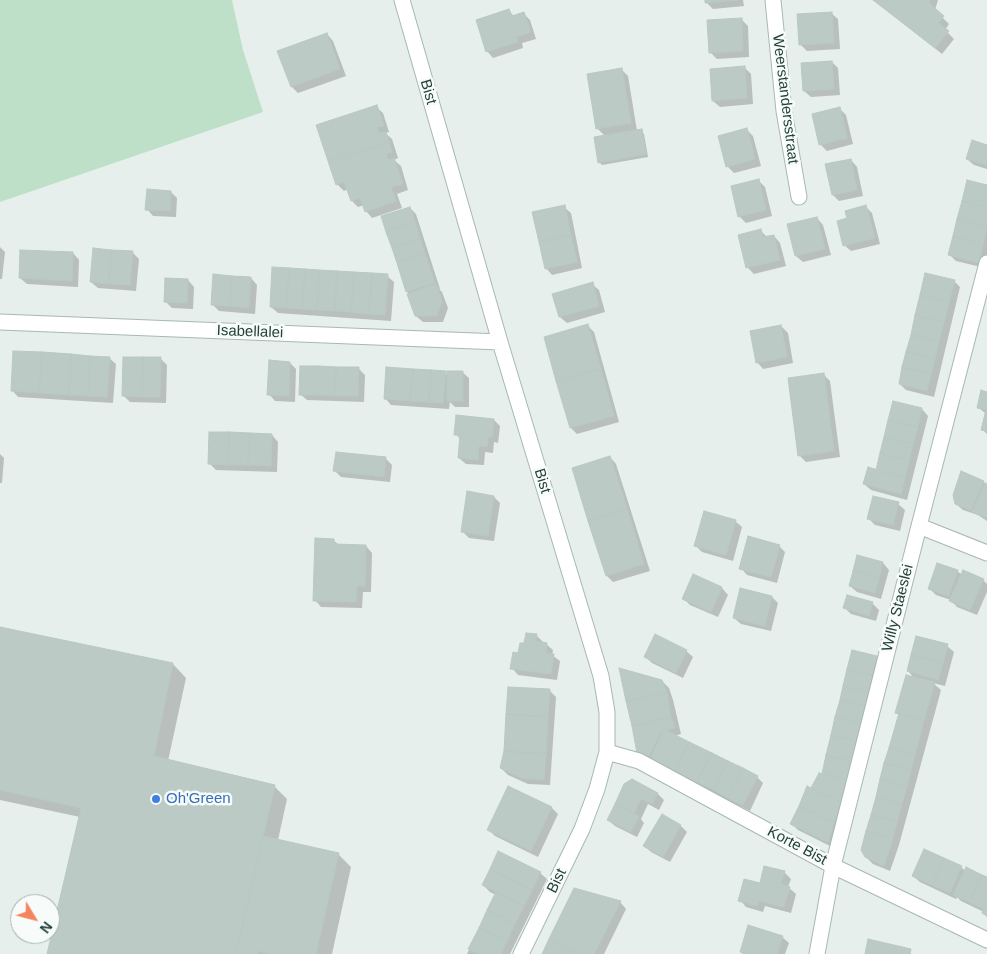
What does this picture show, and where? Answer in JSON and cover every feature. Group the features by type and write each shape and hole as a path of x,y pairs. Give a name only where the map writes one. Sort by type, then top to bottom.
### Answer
{"street":[{"name":"Bist","path":"402,0 500,342 601,676 607,712 607,752 597,789 582,829 522,954"},
{"name":"Weerstandersstraat","path":"773,0 784,111 799,197"},
{"name":"Willy Staeslei","path":"817,954 833,866 918,526 987,263"},
{"name":"Isabellalei","path":"0,322 500,342"},
{"path":"918,526 987,553"},
{"name":"Korte Bist","path":"607,752 639,761 833,866 987,940"}],"green space":[{"path":"0,0 232,0 243,50 263,112 0,202"}],"building":[{"path":"705,0 738,0 705,3"},
{"path":"873,0 930,0 929,3 944,16 938,23 949,31 935,48"},
{"path":"509,9 512,16 524,12 531,32 516,37 518,42 486,52 476,20"},
{"path":"832,12 834,43 799,45 797,14"},
{"path":"742,18 743,51 709,53 707,20"},
{"path":"327,33 340,69 291,87 277,51"},
{"path":"832,61 834,89 803,91 801,63"},
{"path":"745,66 747,98 712,101 710,69"},
{"path":"622,68 631,123 596,129 587,74"},
{"path":"377,105 384,126 377,127 379,133 386,132 389,142 328,161 316,125"},
{"path":"840,107 847,138 819,145 812,114"},
{"path":"747,128 755,159 726,167 718,136"},
{"path":"642,129 646,154 598,163 594,137"},
{"path":"972,140 987,145 987,165 966,159"},
{"path":"389,142 392,152 386,154 388,160 394,158 403,184 391,187 396,201 365,212 360,198 351,201 344,182 336,185 328,161"},
{"path":"851,159 857,190 832,195 825,164"},
{"path":"759,179 766,210 738,217 731,186"},
{"path":"967,180 987,185 987,207 962,201"},
{"path":"147,189 171,191 170,211 145,210"},
{"path":"962,201 987,207 987,227 957,219"},
{"path":"565,205 571,235 539,242 532,212"},
{"path":"866,205 875,238 843,246 837,221 847,218 845,211"},
{"path":"410,207 415,222 386,232 381,216"},
{"path":"817,217 825,249 795,256 787,224"},
{"path":"957,219 987,227 983,245 953,236"},
{"path":"415,222 420,238 392,248 386,232"},
{"path":"761,229 763,237 774,235 780,260 746,268 738,235"},
{"path":"571,235 577,262 545,269 539,242"},
{"path":"953,236 983,245 979,263 948,255"},
{"path":"420,238 425,254 397,263 392,248"},
{"path":"93,248 111,250 109,284 90,282"},
{"path":"20,250 73,252 72,281 19,278"},
{"path":"111,250 133,251 130,285 109,284"},
{"path":"425,254 435,283 406,292 397,263"},
{"path":"272,267 289,268 286,308 270,307"},
{"path":"289,268 305,269 302,309 286,308"},
{"path":"305,269 319,270 317,310 302,309"},
{"path":"319,270 337,271 335,311 317,310"},
{"path":"337,271 354,272 351,312 335,311"},
{"path":"354,272 372,273 369,314 351,312"},
{"path":"372,273 388,274 385,315 369,314"},
{"path":"925,273 955,280 949,302 920,295"},
{"path":"213,274 232,276 230,306 211,305"},
{"path":"232,276 251,277 249,308 230,306"},
{"path":"165,278 188,279 187,303 164,302"},
{"path":"593,282 599,306 559,317 552,294"},
{"path":"436,284 442,301 437,316 415,316 407,294"},
{"path":"920,295 949,302 944,322 915,315"},
{"path":"915,315 944,322 939,341 911,335"},
{"path":"588,324 601,369 556,381 544,337"},
{"path":"781,325 787,357 756,363 750,331"},
{"path":"911,335 939,341 935,359 906,352"},
{"path":"13,351 42,352 39,393 11,391"},
{"path":"42,352 71,354 69,395 39,393"},
{"path":"906,352 935,359 931,374 902,367"},
{"path":"71,354 90,356 88,396 69,395"},
{"path":"90,356 110,357 107,397 88,396"},
{"path":"123,357 143,357 142,397 122,396"},
{"path":"143,357 161,357 160,397 142,397"},
{"path":"269,360 290,362 289,396 267,395"},
{"path":"300,366 318,366 318,395 299,395"},
{"path":"318,366 336,367 335,396 318,395"},
{"path":"336,367 359,367 358,396 335,396"},
{"path":"386,367 413,369 410,401 384,399"},
{"path":"902,367 931,374 927,391 899,384"},
{"path":"413,369 431,370 429,402 410,401"},
{"path":"601,369 614,416 570,428 556,381"},
{"path":"431,370 446,371 443,403 429,402"},
{"path":"447,371 463,371 463,401 447,401"},
{"path":"824,373 834,451 798,456 788,378"},
{"path":"981,390 987,392 987,410 977,408"},
{"path":"893,401 922,408 918,427 888,420"},
{"path":"987,410 987,431 981,430"},
{"path":"456,415 494,419 492,437 488,437 487,447 479,446 478,460 458,458 460,435 454,435"},
{"path":"888,420 918,427 913,444 884,437"},
{"path":"209,432 229,432 228,465 208,464"},
{"path":"229,432 250,433 248,465 228,465"},
{"path":"250,433 272,434 271,466 248,465"},
{"path":"884,437 913,444 909,461 880,453"},
{"path":"336,452 386,457 384,477 333,471"},
{"path":"880,453 909,461 905,478 876,470"},
{"path":"610,456 627,508 588,521 572,468"},
{"path":"868,467 905,478 901,494 863,484"},
{"path":"961,471 984,481 971,510 955,504 953,495"},
{"path":"985,483 987,484 987,518 972,512"},
{"path":"467,491 494,496 488,536 461,532"},
{"path":"873,496 899,502 893,525 867,519"},
{"path":"627,508 644,564 606,576 588,521"},
{"path":"704,511 736,520 726,555 694,546"},
{"path":"748,536 780,545 771,577 739,569"},
{"path":"315,538 334,539 334,544 366,545 365,586 357,586 356,602 313,601"},
{"path":"857,555 883,562 879,578 853,571"},
{"path":"937,563 958,570 949,596 928,589"},
{"path":"963,570 984,579 970,610 949,601"},
{"path":"853,571 879,578 875,593 849,586"},
{"path":"693,574 722,587 711,612 682,599"},
{"path":"740,588 772,596 765,626 733,618"},
{"path":"847,595 873,602 869,616 843,608"},
{"name":"Oh'Green","path":"0,627 173,663 154,756 275,785 236,954 47,954 49,944 60,944 60,898 81,808 0,790"},
{"path":"526,633 537,634 536,641 547,643 546,653 554,654 551,674 510,669 513,652 518,653 520,643 524,643"},
{"path":"655,634 687,650 676,673 644,657"},
{"path":"916,636 948,644 943,664 911,655"},
{"path":"852,650 877,656 872,675 847,669"},
{"path":"911,655 943,664 938,680 907,671"},
{"path":"619,668 662,680 667,693 626,701"},
{"path":"847,669 872,675 868,692 843,686"},
{"path":"906,675 935,682 924,720 895,713"},
{"path":"843,686 868,692 865,706 840,700"},
{"path":"508,687 550,689 548,717 506,714"},
{"path":"667,693 671,717 632,726 626,701"},
{"path":"840,700 865,706 860,723 835,717"},
{"path":"899,713 924,720 915,755 889,748"},
{"path":"506,714 548,717 546,754 504,751"},
{"path":"671,717 675,728 661,731 648,758 637,753 632,726"},
{"path":"835,717 860,723 856,741 831,735"},
{"path":"664,729 689,742 675,771 650,759"},
{"path":"831,735 856,741 851,761 826,755"},
{"path":"689,742 712,753 697,782 675,771"},
{"path":"889,748 915,755 911,770 884,763"},
{"path":"504,751 546,754 544,780 521,778 500,768"},
{"path":"712,753 728,761 714,790 697,782"},
{"path":"826,755 851,761 847,780 822,774"},
{"path":"728,761 743,768 728,798 714,790"},
{"path":"884,763 911,770 907,786 880,779"},
{"path":"743,768 758,776 743,805 728,798"},
{"path":"819,773 847,780 841,803 811,788"},
{"path":"632,779 658,793 652,804 641,799 634,813 615,804 624,784"},
{"path":"880,779 907,786 902,804 876,797"},
{"path":"508,786 552,807 531,851 487,830"},
{"path":"807,786 841,803 834,823 799,806"},
{"path":"876,797 902,804 897,822 871,815"},
{"path":"615,804 639,816 631,832 607,820"},
{"path":"799,806 834,823 828,842 790,824"},
{"path":"662,814 681,825 663,857 643,846"},
{"path":"871,815 897,822 893,838 866,831"},
{"path":"866,831 893,838 884,866 865,857 861,850"},
{"path":"263,836 339,853 316,954 273,954 258,951 257,954 236,954"},
{"path":"924,849 944,858 932,885 912,876"},
{"path":"498,851 541,872 532,890 490,869"},
{"path":"944,858 962,866 950,893 932,885"},
{"path":"764,866 785,871 781,884 790,887 784,907 759,901 757,906 738,901 744,879 760,883"},
{"path":"966,867 982,875 969,902 953,895"},
{"path":"490,869 532,890 524,906 482,885"},
{"path":"982,875 987,877 987,916 982,913 984,909 969,902"},
{"path":"574,888 621,901 594,954 579,954 549,939"},
{"path":"496,892 524,906 515,924 487,910"},
{"path":"487,910 515,924 507,941 479,928"},
{"path":"748,925 783,936 777,954 745,954 740,952"},
{"path":"479,928 507,941 501,954 479,954 468,949"},
{"path":"549,939 579,954 542,954"},
{"path":"868,939 911,949 910,954 865,954"}],"place":[{"name":"Oh'Green","path":"156,799"}]}
